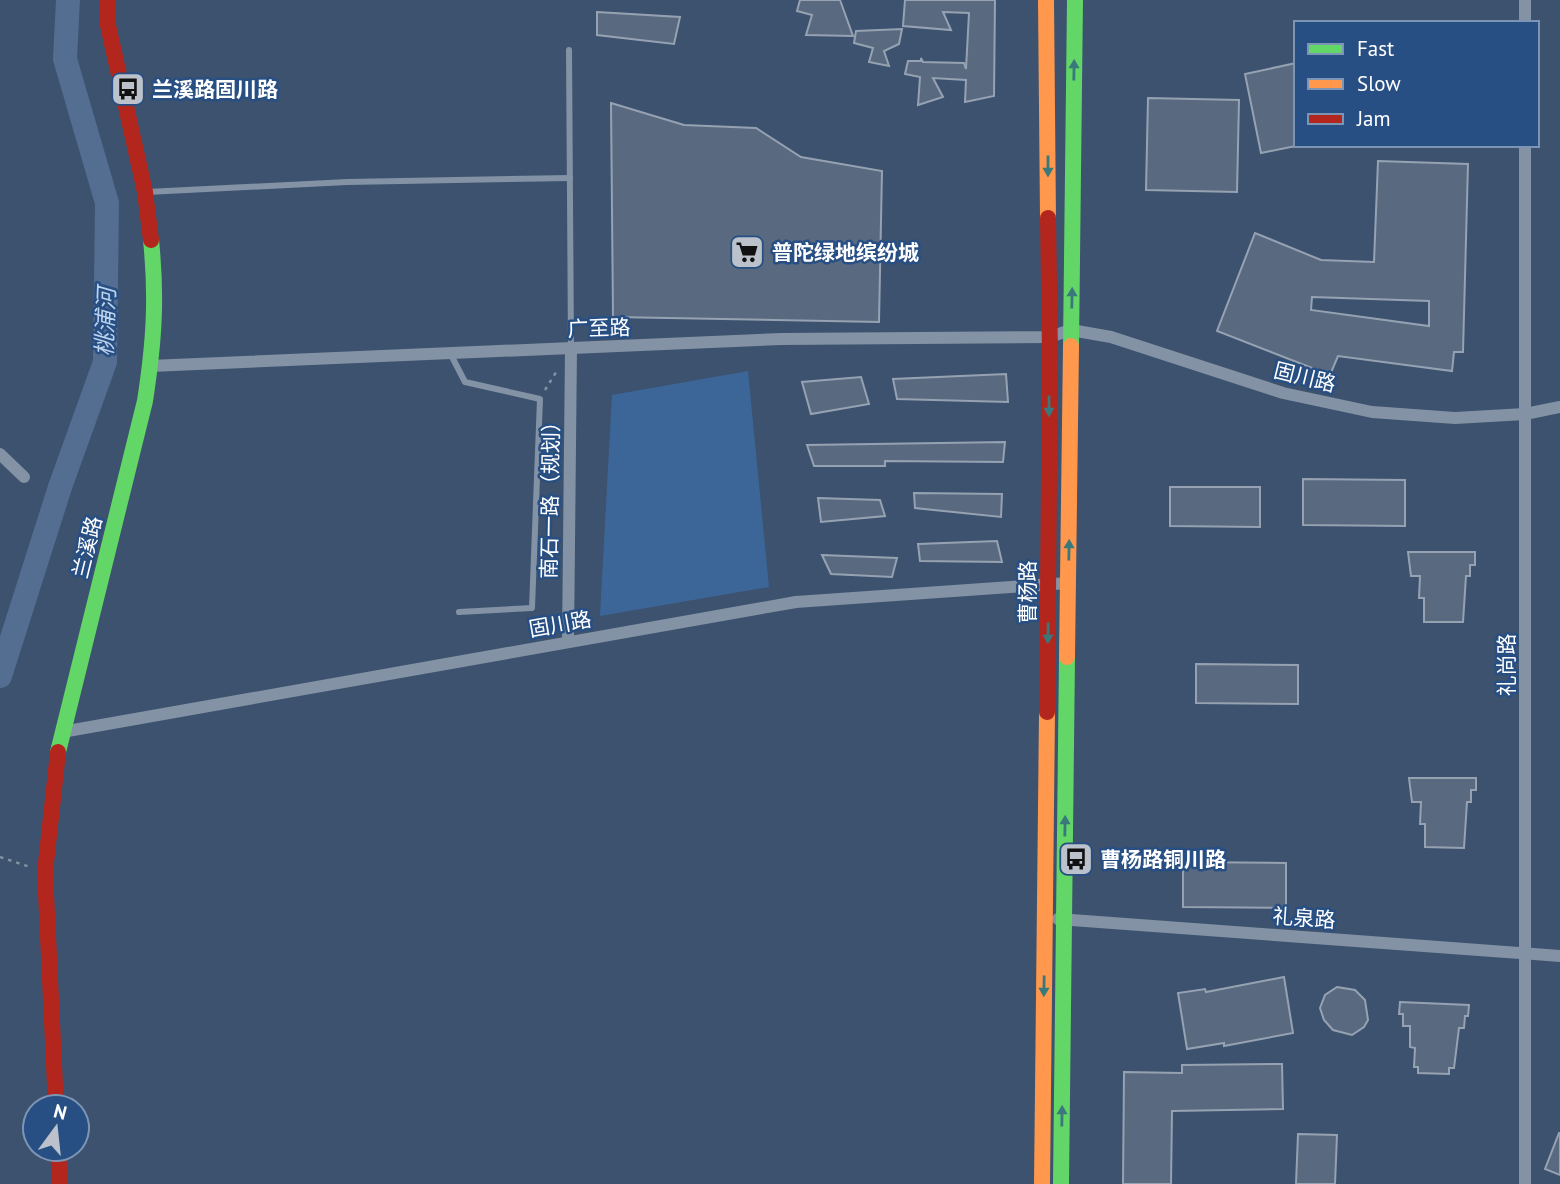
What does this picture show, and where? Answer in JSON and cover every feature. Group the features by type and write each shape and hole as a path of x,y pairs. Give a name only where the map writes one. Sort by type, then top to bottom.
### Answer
{"main road":[{"name":"兰溪路","path":"55,1093 45,872 58,748 142,414 154,342 156,284 145,192 116,68 107,21 107,0"},
{"name":"曹杨路","path":"1042,1184 1049,337 1046,0"},
{"name":"曹杨路","path":"1061,1184 1075,0"},
{"path":"59,1163 60,1184"}],"street":[{"path":"1525,0 1525,21"},
{"name":"礼尚路","path":"1525,147 1525,1184"},
{"name":"固川路","path":"1049,337 1071,330 1111,337 1283,393 1373,412 1455,418 1525,414 1560,407"},
{"name":"广至路","path":"150,366 781,340 1049,337"},
{"name":"南石一路（规划）","path":"568,642 571,348"},
{"path":"0,454 24,477"},
{"name":"固川路","path":"62,732 796,602 1069,583"},
{"name":"礼泉路","path":"1045,918 1560,956"}],"lane":[{"path":"569,50 571,348"},
{"path":"145,192 347,183 570,178"},
{"path":"450,353 465,382 540,399 532,608 458,612"}],"path":[{"path":"540,399 558,369"},
{"path":"0,858 13,862"}],"shaded area":[{"path":"748,371 769,587 600,616 612,395"}],"building":[{"path":"800,0 840,0 853,36 806,35 812,15 797,11"},
{"path":"905,0 995,0 994,96 965,102 966,80 933,78 943,97 918,105 920,77 905,74 908,61 921,61 921,58 923,62 964,63 966,69 969,13 943,12 951,30 903,26"},
{"path":"597,12 680,17 674,44 597,35"},
{"path":"902,29 899,44 884,51 889,66 869,62 873,48 854,43 856,31"},
{"path":"1294,63 1294,146 1261,153 1245,74"},
{"path":"1148,98 1239,100 1237,192 1146,190"},
{"name":"普陀绿地缤纷城","path":"611,103 684,125 756,128 801,157 882,171 879,322 613,317"},
{"path":"1378,161 1468,164 1463,352 1454,352 1452,371 1338,356 1330,375 1217,331 1255,233 1321,260 1374,262","holes":["1312,297 1429,301 1429,326 1311,310"]},
{"path":"1006,374 1008,402 897,399 893,379"},
{"path":"861,377 869,404 811,414 802,382"},
{"path":"1005,442 1003,462 885,461 885,466 814,466 807,445"},
{"path":"1303,479 1405,480 1405,526 1303,525"},
{"path":"1170,487 1260,487 1260,527 1170,526"},
{"path":"914,493 1002,494 1001,517 915,508"},
{"path":"818,498 880,500 885,516 821,522"},
{"path":"997,541 1002,562 920,561 918,544"},
{"path":"1408,552 1475,552 1475,565 1470,565 1470,576 1466,576 1463,622 1424,622 1424,598 1419,598 1420,576 1411,576"},
{"path":"822,555 897,558 892,577 831,574"},
{"path":"1196,664 1298,665 1298,704 1196,703"},
{"path":"1409,778 1476,778 1476,790 1471,790 1471,802 1467,802 1464,848 1425,847 1425,824 1420,824 1421,802 1412,802"},
{"path":"1183,862 1286,863 1286,908 1183,907"},
{"path":"1284,977 1293,1033 1224,1046 1224,1043 1187,1049 1178,993 1205,989 1206,992"},
{"path":"1337,987 1355,990 1365,1000 1368,1020 1364,1027 1352,1035 1333,1030 1324,1020 1320,1008 1325,995"},
{"path":"1400,1002 1469,1005 1464,1028 1459,1028 1454,1068 1449,1068 1449,1074 1418,1073 1418,1067 1414,1067 1415,1048 1410,1047 1410,1026 1403,1026 1403,1014 1399,1014"},
{"path":"1282,1064 1283,1109 1172,1111 1171,1184 1123,1184 1124,1072 1182,1073 1182,1065"},
{"path":"1560,1133 1560,1175 1545,1169"},
{"path":"1298,1134 1337,1135 1335,1184 1296,1184"}],"waterway":[{"name":"桃浦河","path":"0,676 60,487 105,362 107,203 65,59 68,0"}],"traffic: fast":[{"path":"1071,346 1075,0"},
{"path":"58,752 145,401 154,320 151,240"},
{"path":"1061,1184 1067,657"}],"traffic: slow":[{"path":"1046,0 1048,218"},
{"path":"1067,657 1071,346"},
{"path":"1042,1184 1047,712"}],"traffic: jam":[{"path":"107,0 107,21 145,192 151,240"},
{"path":"1047,712 1050,355 1048,218"},
{"path":"55,1093 45,872 58,752"},
{"path":"59,1163 60,1184"}],"place":[{"name":"兰溪路固川路","path":"128,89"},
{"name":"普陀绿地缤纷城","path":"747,252"},
{"name":"曹杨路铜川路","path":"1076,859"}]}
